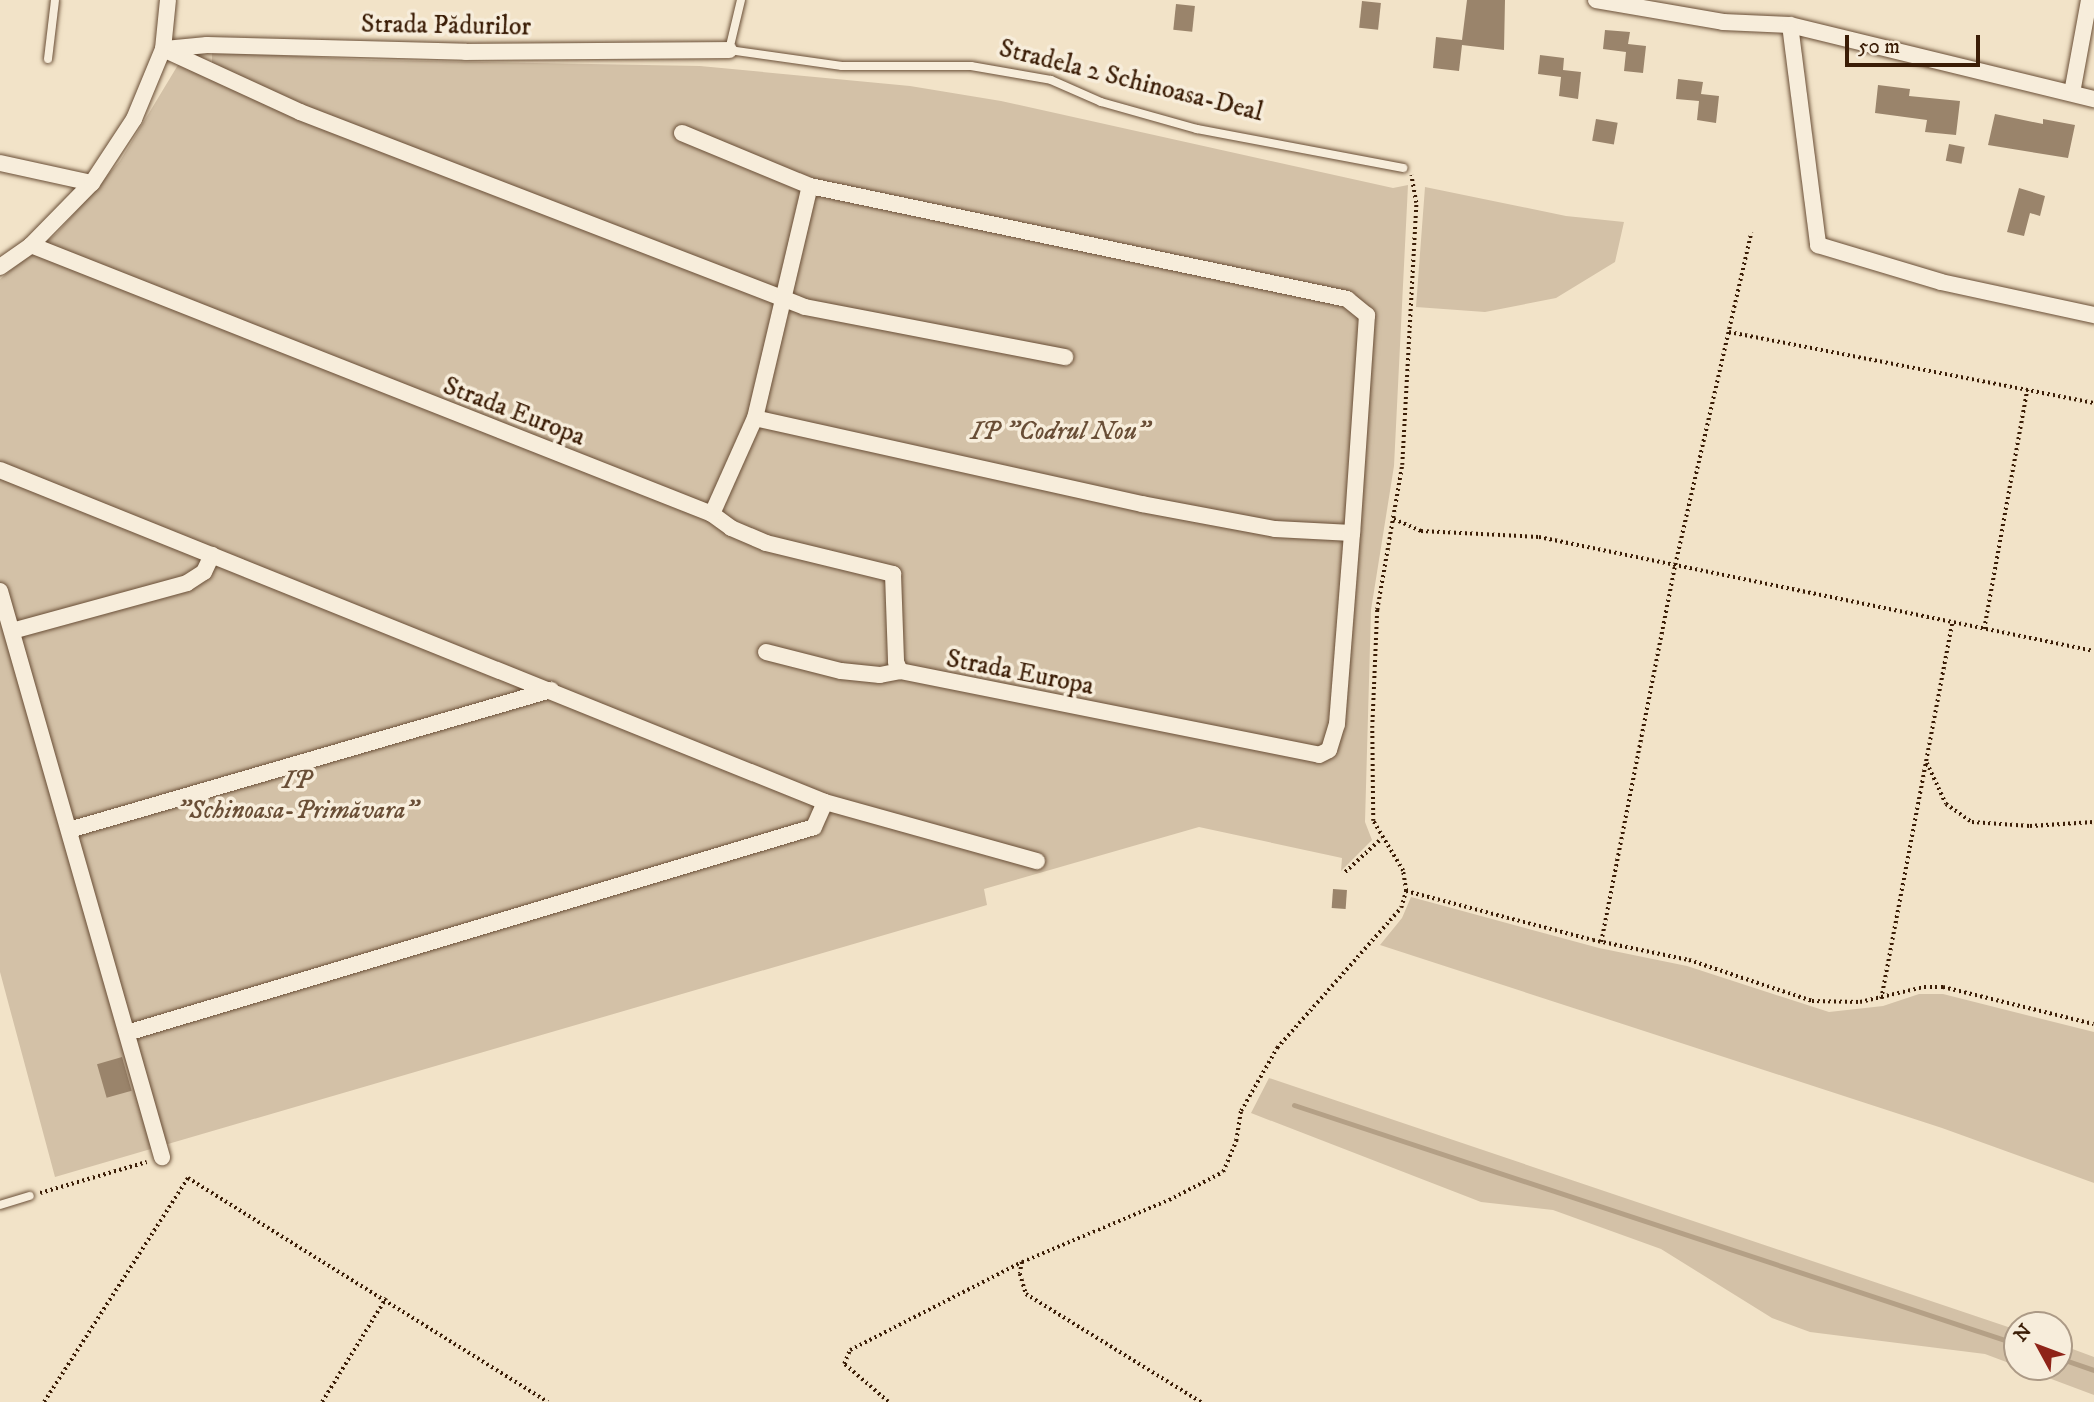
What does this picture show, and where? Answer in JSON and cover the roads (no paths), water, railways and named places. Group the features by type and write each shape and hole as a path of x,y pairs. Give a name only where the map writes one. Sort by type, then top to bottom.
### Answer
{"street":[{"path":"0,267 31,245 92,183 134,119 163,50 168,0"},
{"path":"1596,0 1723,22 1790,25 2094,99"},
{"path":"2072,93 2089,0"},
{"path":"1790,25 1818,244 1941,282 2094,315"},
{"name":"Strada Pădurilor","path":"163,50 207,45 467,52 729,50"},
{"path":"163,50 300,112 805,307 1065,356"},
{"path":"682,133 810,186 1357,302 1367,314 1352,533 1275,529 1156,506 755,418"},
{"path":"0,163 92,183"},
{"path":"712,514 755,418 810,186"},
{"name":"Strada Europa","path":"31,245 712,514 731,528 766,543 893,574 896,662 900,671"},
{"path":"0,470 825,802 1037,861"},
{"name":"Strada Europa","path":"766,652 841,671 880,676 900,671 1311,756 1329,750 1337,724 1352,533"},
{"path":"12,631 187,583 204,572 212,555"},
{"path":"0,591 162,1157"},
{"path":"69,831 551,690"},
{"path":"127,1033 814,827 825,802"}],"lane":[{"path":"48,59 55,0"},
{"path":"729,50 741,0"},
{"name":"Stradela 2 Schinoasa-Deal","path":"729,50 842,66 971,66 1051,80 1101,102 1197,129 1403,168"},
{"path":"0,1205 30,1196"}],"waterway":[{"path":"1294,1105 2003,1339"},
{"path":"2073,1363 2094,1370"}],"park label":[{"name":"IP \"Codrul Nou\"","path":"1060,432"},
{"name":"IP \"Schinoasa-Primăvara\"","path":"297,796"}]}
